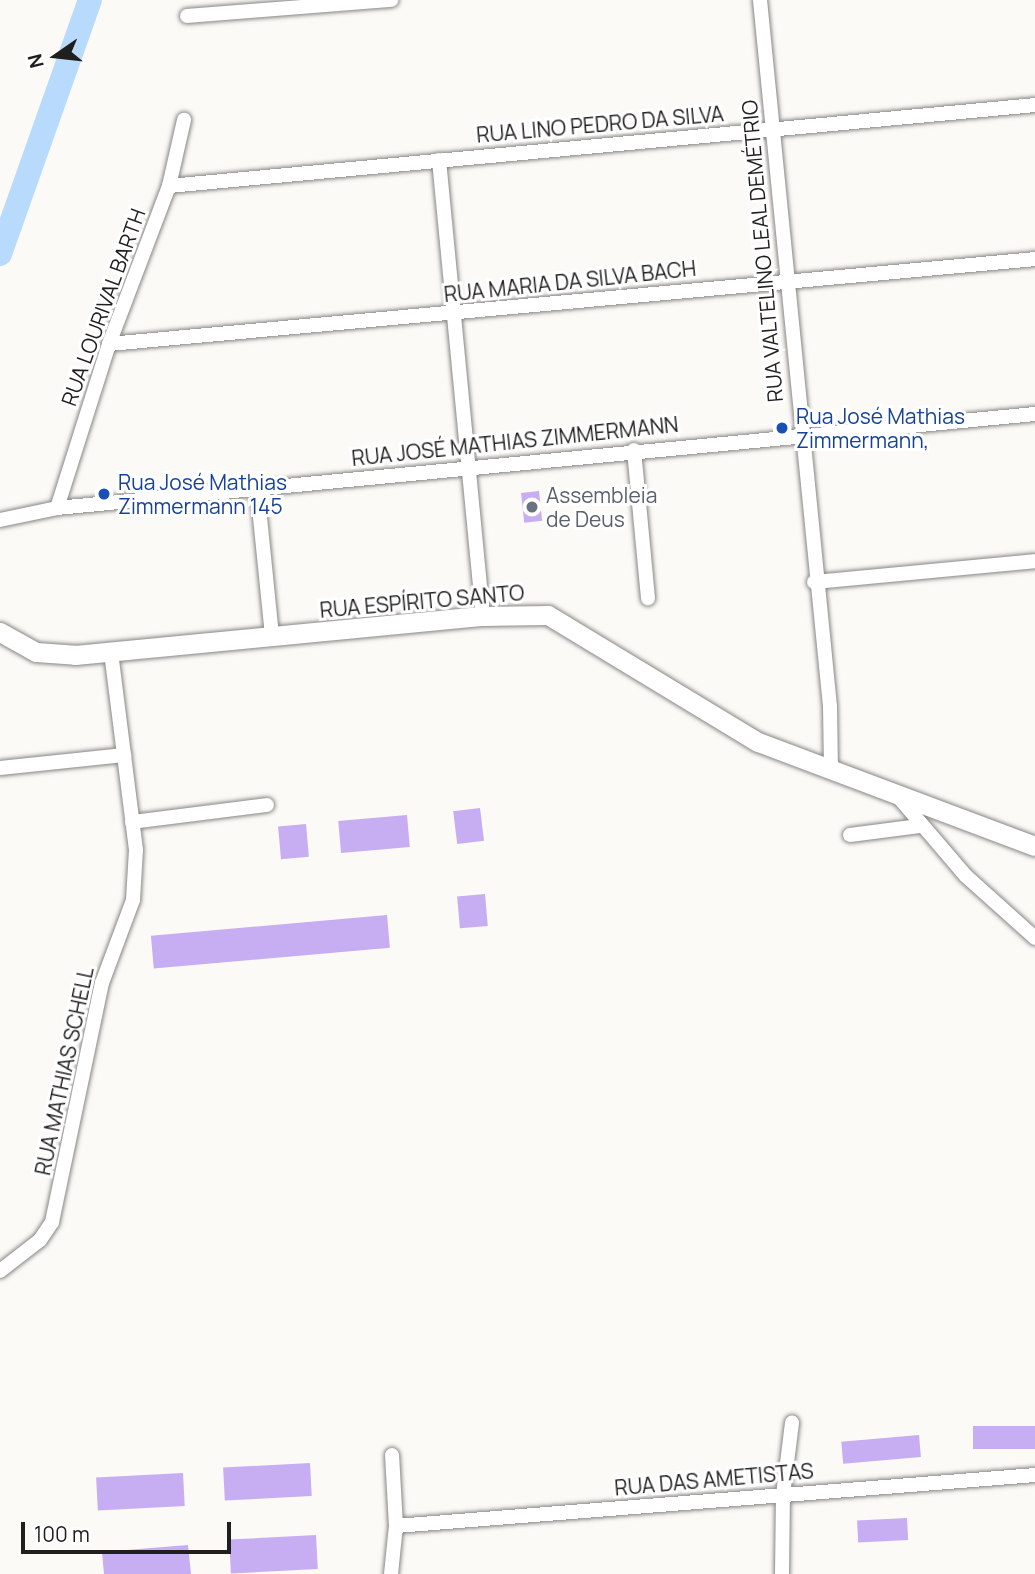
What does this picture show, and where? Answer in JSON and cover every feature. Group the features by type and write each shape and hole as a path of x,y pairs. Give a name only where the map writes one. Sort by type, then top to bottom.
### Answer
{"street":[{"path":"187,16 391,0"},
{"name":"RUA VALTELINO LEAL DEMÉTRIO","path":"760,0 814,582 830,706 831,769"},
{"name":"RUA LINO PEDRO DA SILVA","path":"169,186 1035,105"},
{"name":"RUA LOURIVAL BARTH","path":"57,508 109,344 169,186 184,120"},
{"path":"439,160 483,617"},
{"name":"RUA MARIA DA SILVA BACH","path":"109,344 455,315 786,279 1035,259"},
{"name":"RUA JOSÉ MATHIAS ZIMMERMANN","path":"0,520 57,508 800,433 1035,414"},
{"path":"634,450 648,598"},
{"path":"257,488 272,636"},
{"path":"814,582 1035,561"},
{"name":"RUA ESPÍRITO SANTO","path":"0,632 36,652 111,652 537,614 557,619 758,742 1035,846"},
{"name":"RUA MATHIAS SCHELL","path":"0,1271 40,1240 55,1211 102,982 133,900 137,866 111,652"},
{"path":"0,768 124,755"},
{"path":"895,793 919,827 991,902 1035,938"},
{"path":"132,822 267,805"},
{"path":"850,835 919,827"},
{"path":"782,1574 783,1495 792,1423"},
{"path":"391,1574 396,1526 393,1455"},
{"name":"RUA DAS AMETISTAS","path":"396,1526 1035,1475"}],"building":[{"name":"Assembleia de Deus","path":"539,491 542,521 524,523 521,493"},
{"path":"480,808 484,841 457,844 453,811"},
{"path":"407,815 410,847 341,853 338,821"},
{"path":"306,824 309,857 281,859 278,826"},
{"path":"485,894 488,926 460,928 457,896"},
{"path":"387,915 390,948 154,969 151,936"},
{"path":"973,1426 1035,1426 1035,1449 973,1449"},
{"path":"919,1435 921,1457 843,1464 841,1442"},
{"path":"310,1463 312,1496 225,1501 223,1468"},
{"path":"183,1473 185,1506 98,1511 96,1478"},
{"path":"907,1518 908,1540 858,1543 857,1521"},
{"path":"316,1535 318,1569 231,1574 229,1540"},
{"path":"188,1545 191,1574 104,1574 102,1552"}],"waterway":[{"path":"0,254 90,0"}],"place":[{"name":"Rua José Mathias Zimmermann,","path":"782,428"},
{"name":"Rua José Mathias Zimmermann 145","path":"104,494"},
{"name":"Assembleia de Deus","path":"532,507"}]}
